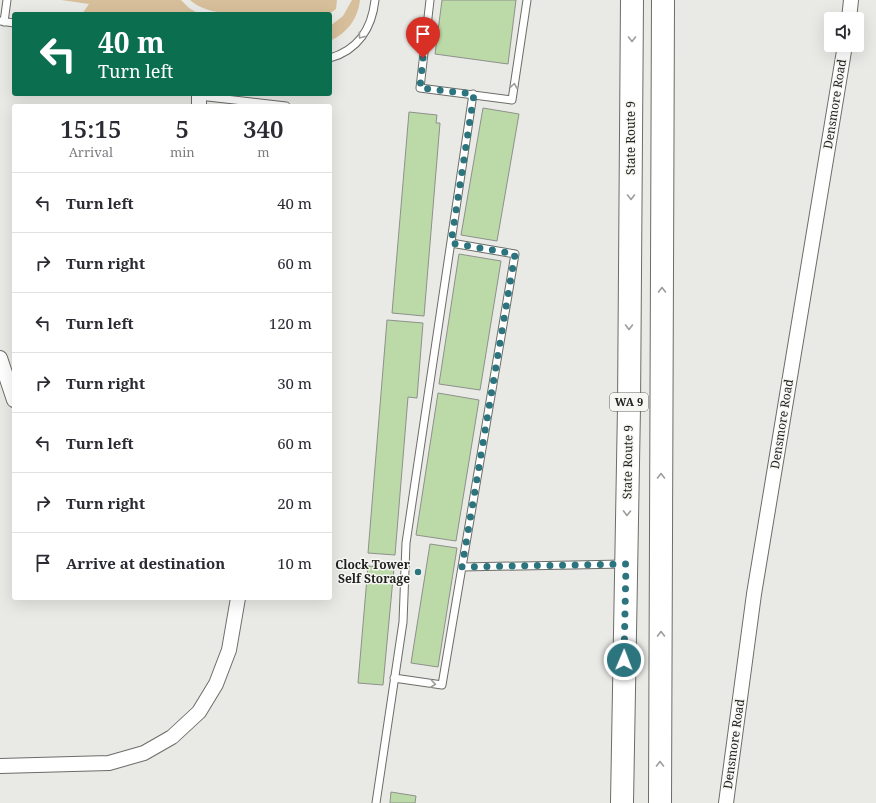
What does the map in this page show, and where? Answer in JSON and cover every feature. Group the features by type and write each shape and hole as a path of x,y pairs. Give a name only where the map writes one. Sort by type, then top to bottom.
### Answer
{"main road":[{"name":"State Route 9","path":"622,803 632,0"},
{"name":"WA 9","path":"660,803 663,0"}],"street":[{"path":"850,12 851,0"},
{"name":"Densmore Road","path":"726,803 754,594 844,52"},
{"path":"0,358 12,394"},
{"path":"0,766 109,763 144,753 172,737 199,712 216,684 229,650 238,600"}],"lane":[{"path":"7,0 2,22 12,23"},
{"path":"332,57 351,48 361,37 371,20 375,0"},
{"path":"430,0 420,88 512,100 527,0"},
{"path":"376,803 403,622 406,543 474,94"},
{"path":"199,99 261,104"},
{"path":"394,678 442,685 515,254 451,243"},
{"path":"462,567 626,564"}],"shaded area":[{"path":"61,0 181,0 196,12 83,12 89,4"},
{"path":"190,0 337,0 336,9 332,12 218,12 198,6"},
{"path":"352,0 360,0 357,13 351,25 342,34 332,40 332,24 343,16"}],"building":[{"path":"442,0 516,0 508,64 435,54"},
{"path":"483,108 519,114 497,241 461,235"},
{"path":"409,112 437,115 436,123 440,123 424,316 392,313"},
{"path":"459,254 501,261 480,390 439,384"},
{"path":"387,320 423,323 417,398 408,397 395,555 368,553"},
{"path":"438,393 479,400 456,541 416,535"},
{"path":"430,544 457,548 438,667 411,663"},
{"path":"368,566 394,568 383,685 358,683"},
{"path":"391,792 416,796 415,803 390,803"}],"place":[{"name":"Clock Tower Self Storage","path":"418,572"}],"route":[{"path":"423,58 420,88 474,94 451,243 515,254 462,567 626,564 624,660"}]}
